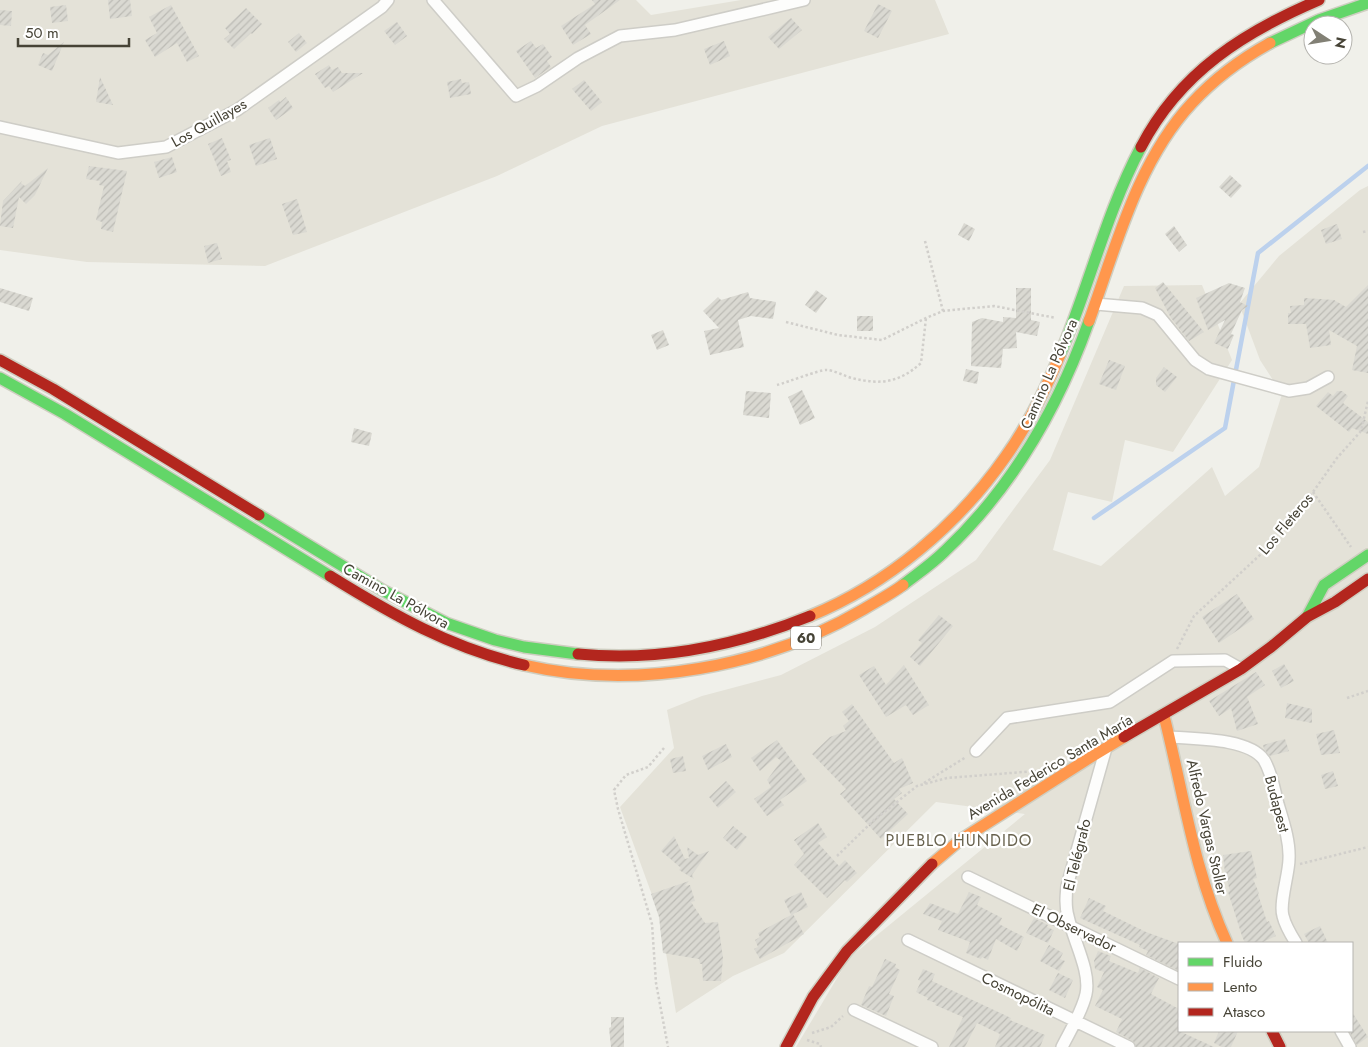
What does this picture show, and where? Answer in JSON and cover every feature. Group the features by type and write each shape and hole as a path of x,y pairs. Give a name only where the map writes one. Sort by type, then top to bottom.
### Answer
{"main road":[{"name":"Camino La Pólvora","path":"0,360 52,389 382,590 422,612 469,632 516,645 579,654 633,656 707,648 769,632 835,604 881,577 908,558 943,529 984,486 1012,449 1041,397 1073,321 1124,180 1137,152 1164,110 1198,73 1232,43 1266,23 1319,0"},
{"name":"Camino La Pólvora","path":"0,378 65,414 383,609 448,642 496,658 568,672 616,674 669,672 698,668 771,651 810,637 854,616 882,599 910,580 934,560 984,512 1020,465 1045,424 1081,344 1116,247 1148,168 1167,136 1194,101 1226,71 1265,44 1310,24 1368,3"},
{"name":"Avenida Federico Santa María","path":"1307,616 1324,585 1368,555"},
{"path":"1338,576 1339,588 1347,594"},
{"name":"Avenida Federico Santa María","path":"786,1047 813,997 847,951 928,867 958,841 1106,748 1164,716 1241,669 1271,647 1307,616 1347,594 1368,579"},
{"name":"Alfredo Vargas Stoller","path":"1164,716 1199,873 1214,916 1227,942"},
{"path":"1272,1032 1280,1047"}],"street":[{"name":"Los Quillayes","path":"0,127 118,153 166,147 237,110 382,7 388,0"},
{"path":"433,0 516,96 537,86 578,58 620,36 675,30 804,0"},
{"path":"1096,304 1142,308 1151,311 1164,321 1194,360 1209,369 1289,391 1308,388 1328,378"},
{"path":"976,751 1007,718 1110,702 1173,661 1226,660 1241,669"},
{"name":"Budapest","path":"1170,737 1213,740 1240,745 1254,751 1263,760 1271,776 1290,852 1282,910 1285,921 1296,942"},
{"name":"El Telégrafo","path":"1062,1047 1086,995 1087,985 1085,970 1070,926 1066,907 1067,886 1106,748"},
{"name":"El Observador","path":"968,877 1178,979"},
{"name":"Cosmopólita","path":"908,940 1129,1047"},
{"path":"850,1012 932,1047"},
{"path":"1342,1032 1350,1047"}],"path":[{"path":"1363,232 1368,231"},
{"path":"925,240 943,311"},
{"path":"786,322 838,335 882,340 943,311 994,306 1073,321"},
{"path":"777,385 826,370 876,382 899,379 913,371 921,363 926,318"},
{"name":"Los Fleteros","path":"1173,661 1178,645 1194,616 1274,542 1293,512 1313,492 1337,458 1361,431 1368,402"},
{"path":"1313,492 1351,547"},
{"path":"1347,698 1368,692"},
{"path":"664,748 648,767 626,775 614,790 620,817 652,924 656,982 668,1047"},
{"path":"837,856 873,821 921,785 976,751"},
{"path":"921,785 946,778 1038,771"},
{"path":"1289,866 1368,847"},
{"path":"818,1032 831,1027 850,1012"},
{"path":"809,1040 820,1044 821,1047"}],"shaded area":[{"path":"0,0 636,0 651,15 741,0 935,0 949,34 602,126 497,176 265,266 87,262 0,250"},
{"path":"1368,186 1368,1047 796,1047 849,958 1025,814 936,802 784,953 733,976 676,1013 660,917 620,807 674,748 667,710 702,696 781,675 875,627 976,560 1050,460 1124,286 1202,285 1232,360 1173,452 1125,440 1112,502 1068,492 1053,550 1101,566 1212,467 1225,496 1259,467 1282,394 1260,360 1239,304 1279,256 1360,190"}],"building":[{"path":"108,0 130,0 132,16 110,19"},
{"path":"592,0 620,0 585,25 591,34 573,45 561,26 595,4"},
{"path":"878,4 892,11 878,38 864,31"},
{"path":"66,5 68,21 52,23 50,7"},
{"path":"171,5 199,56 187,62 177,43 155,57 145,40 157,33 149,17"},
{"path":"246,8 262,24 234,49 224,39 230,34 225,28"},
{"path":"0,10 12,11 11,26 0,25"},
{"path":"791,18 802,30 779,49 768,37"},
{"path":"397,22 407,36 395,45 384,31"},
{"path":"299,33 307,43 296,52 288,42"},
{"path":"531,41 536,48 543,44 552,57 547,61 551,67 535,78 516,51"},
{"path":"724,41 730,56 710,65 704,49"},
{"path":"64,42 52,71 38,65 43,53 48,55"},
{"path":"329,65 332,70 338,67 342,73 363,73 333,92 329,86 325,88 315,74"},
{"path":"100,77 113,105 96,102"},
{"path":"461,79 462,83 469,82 471,94 450,98 447,82"},
{"path":"584,80 602,102 591,111 572,89"},
{"path":"286,97 293,108 276,120 268,108"},
{"path":"222,138 231,160 227,161 231,172 221,176 208,144"},
{"path":"270,138 277,159 256,166 249,145"},
{"path":"172,157 177,172 159,178 154,162"},
{"path":"89,166 127,171 113,232 101,229 102,222 96,220 104,186 99,185 100,181 86,179"},
{"path":"48,168 35,195 26,204 19,197 13,228 0,226 3,201 22,181 21,183 25,186"},
{"path":"1230,175 1242,186 1231,198 1219,187"},
{"path":"297,199 307,232 293,235 282,204"},
{"path":"964,223 975,229 969,241 958,235"},
{"path":"1337,224 1342,239 1326,244 1321,230"},
{"path":"1174,226 1187,245 1179,252 1165,234"},
{"path":"217,243 222,259 208,263 204,246"},
{"path":"1163,282 1204,332 1189,341 1171,318 1155,288"},
{"path":"1229,283 1245,288 1240,302 1248,306 1242,310 1231,334 1234,335 1228,349 1214,343 1225,320 1208,330 1196,298"},
{"path":"1368,285 1368,373 1352,370 1357,346 1329,330 1331,345 1310,348 1306,324 1288,324 1288,313 1291,313 1290,306 1304,305 1304,298 1334,300 1346,307"},
{"path":"0,288 33,298 29,311 0,302"},
{"path":"1016,288 1031,288 1031,320 1040,322 1037,336 1016,332 1017,348 1003,349 1001,368 971,366 972,322 982,318 1003,322 1003,317 1016,318"},
{"path":"816,290 827,298 816,313 805,305"},
{"path":"748,292 750,298 776,302 773,319 751,316 738,320 744,347 710,355 704,331 719,328 703,311 718,297 721,300"},
{"path":"857,316 873,316 873,331 857,331"},
{"path":"663,330 669,345 657,350 651,335"},
{"path":"1109,360 1125,366 1116,390 1099,384"},
{"path":"1164,367 1177,377 1165,392 1156,385 1156,378"},
{"path":"966,369 979,372 977,384 963,381"},
{"path":"802,390 815,418 800,425 788,397"},
{"path":"746,391 771,393 769,418 743,415"},
{"path":"1337,391 1342,391 1348,396 1343,403 1368,422 1368,434 1352,428 1349,432 1316,406 1328,392 1333,396"},
{"path":"354,428 372,433 369,446 351,442"},
{"path":"1237,594 1254,619 1219,643 1202,617"},
{"path":"939,615 953,626 920,666 910,657 922,643 918,640"},
{"path":"1284,664 1294,681 1281,688 1272,671"},
{"path":"904,665 929,705 913,715 906,705 886,717 859,675 874,666 886,685"},
{"path":"1256,672 1265,685 1247,697 1258,724 1237,731 1231,708 1219,716 1209,701"},
{"path":"1287,703 1312,709 1312,723 1285,718"},
{"path":"852,704 894,763 902,758 913,783 899,789 902,793 894,799 908,814 881,839 840,794 846,789 812,754 830,737 846,731 843,726 849,721 842,712"},
{"path":"1334,730 1340,753 1321,755 1316,734"},
{"path":"1285,739 1289,751 1270,756 1264,749 1263,745"},
{"path":"777,740 807,781 780,800 784,805 767,816 754,799 771,787 767,780 781,761 776,757 760,771 751,758"},
{"path":"726,744 732,757 708,770 702,756"},
{"path":"683,756 686,771 673,773 670,759"},
{"path":"1333,771 1338,786 1325,789 1321,775"},
{"path":"726,781 736,792 718,808 709,797"},
{"path":"818,823 827,837 818,843 839,866 845,860 857,873 847,882 845,880 827,898 794,865 804,854 794,840"},
{"path":"733,826 747,837 737,850 723,838"},
{"path":"674,836 685,859 689,858 687,847 698,855 709,851 692,875 694,879 679,870 681,868 661,851"},
{"path":"1251,851 1257,878 1253,879 1267,922 1269,921 1276,936 1263,942 1245,942 1228,892 1230,891 1223,855"},
{"path":"689,881 685,886 690,885 695,901 691,902 705,923 718,922 723,958 721,981 703,981 702,964 700,964 699,959 663,953 659,917 651,894"},
{"path":"801,892 808,907 793,914 804,934 760,959 754,949 758,947 755,940 760,937 758,933 791,915 784,900"},
{"path":"969,892 981,897 977,905 1002,918 999,924 1024,937 1017,951 996,939 988,960 982,957 981,959 966,953 970,942 938,930 942,921 923,914 930,903 958,914"},
{"path":"1089,898 1106,906 1103,911 1146,932 1178,944 1178,971 1146,955 1148,951 1139,947 1140,945 1080,918"},
{"path":"1034,918 1054,930 1048,943 1026,933"},
{"path":"1320,926 1328,942 1308,942 1304,934"},
{"path":"1049,945 1063,953 1060,959 1065,961 1059,971 1040,961"},
{"path":"1098,951 1111,956 1109,961 1138,973 1140,968 1159,978 1151,994 1178,1008 1178,1032 1214,1047 1136,1047 1133,1041 1116,1032 1122,1019 1095,1006 1103,990 1097,987 1104,972 1095,969 1094,961"},
{"path":"885,959 896,964 895,967 900,970 889,994 894,996 886,1016 861,1005 869,986 872,987"},
{"path":"923,969 935,974 932,981 1011,1018 1010,1020 1045,1035 1040,1047 995,1047 1000,1034 977,1023 965,1047 949,1047 963,1017 935,1005 936,1003 927,1000 928,998 916,992 921,981 918,980"},
{"path":"1058,973 1073,980 1065,998 1049,990"},
{"path":"1353,1014 1368,1037 1357,1045 1350,1032 1353,1032"},
{"path":"611,1017 624,1017 624,1047 611,1047 609,1028 611,1027"},
{"path":"1219,1032 1238,1032 1231,1047 1222,1047 1214,1043"}],"waterway":[{"path":"1094,518 1225,428 1258,253 1368,166"}],"traffic: fast":[{"path":"1270,43 1319,20 1368,3"},
{"path":"1060,355 1118,198 1141,147"},
{"path":"903,585 930,565 969,527 1012,473 1030,445 1063,385 1089,321"},
{"path":"0,378 65,414 330,576"},
{"path":"259,515 382,590 446,623 495,640 524,647 578,654"},
{"path":"1307,617 1324,585 1368,555"}],"traffic: slow":[{"path":"1089,321 1130,206 1156,152 1173,126 1201,94 1239,62 1270,43"},
{"path":"810,616 839,603 894,570 943,529 966,506 1006,456 1022,432 1042,395 1060,355"},
{"path":"524,665 567,672 611,675 655,674 743,659 785,646 826,629 903,585"},
{"path":"1164,716 1197,859 1215,915 1227,942"},
{"path":"932,864 959,841 1124,737"}],"traffic: jam":[{"path":"1141,147 1157,120 1175,97 1216,57 1265,26 1319,0"},
{"path":"0,360 53,389 259,515"},
{"path":"330,576 423,629 497,658 524,665"},
{"path":"1124,737 1241,669 1307,617 1335,602 1368,579"},
{"path":"578,654 637,656 696,649 754,636 810,616"},
{"path":"786,1047 813,997 847,951 932,864"},
{"path":"1272,1032 1280,1047"}],"district":[{"name":"PUEBLO HUNDIDO","path":"959,840"}]}
